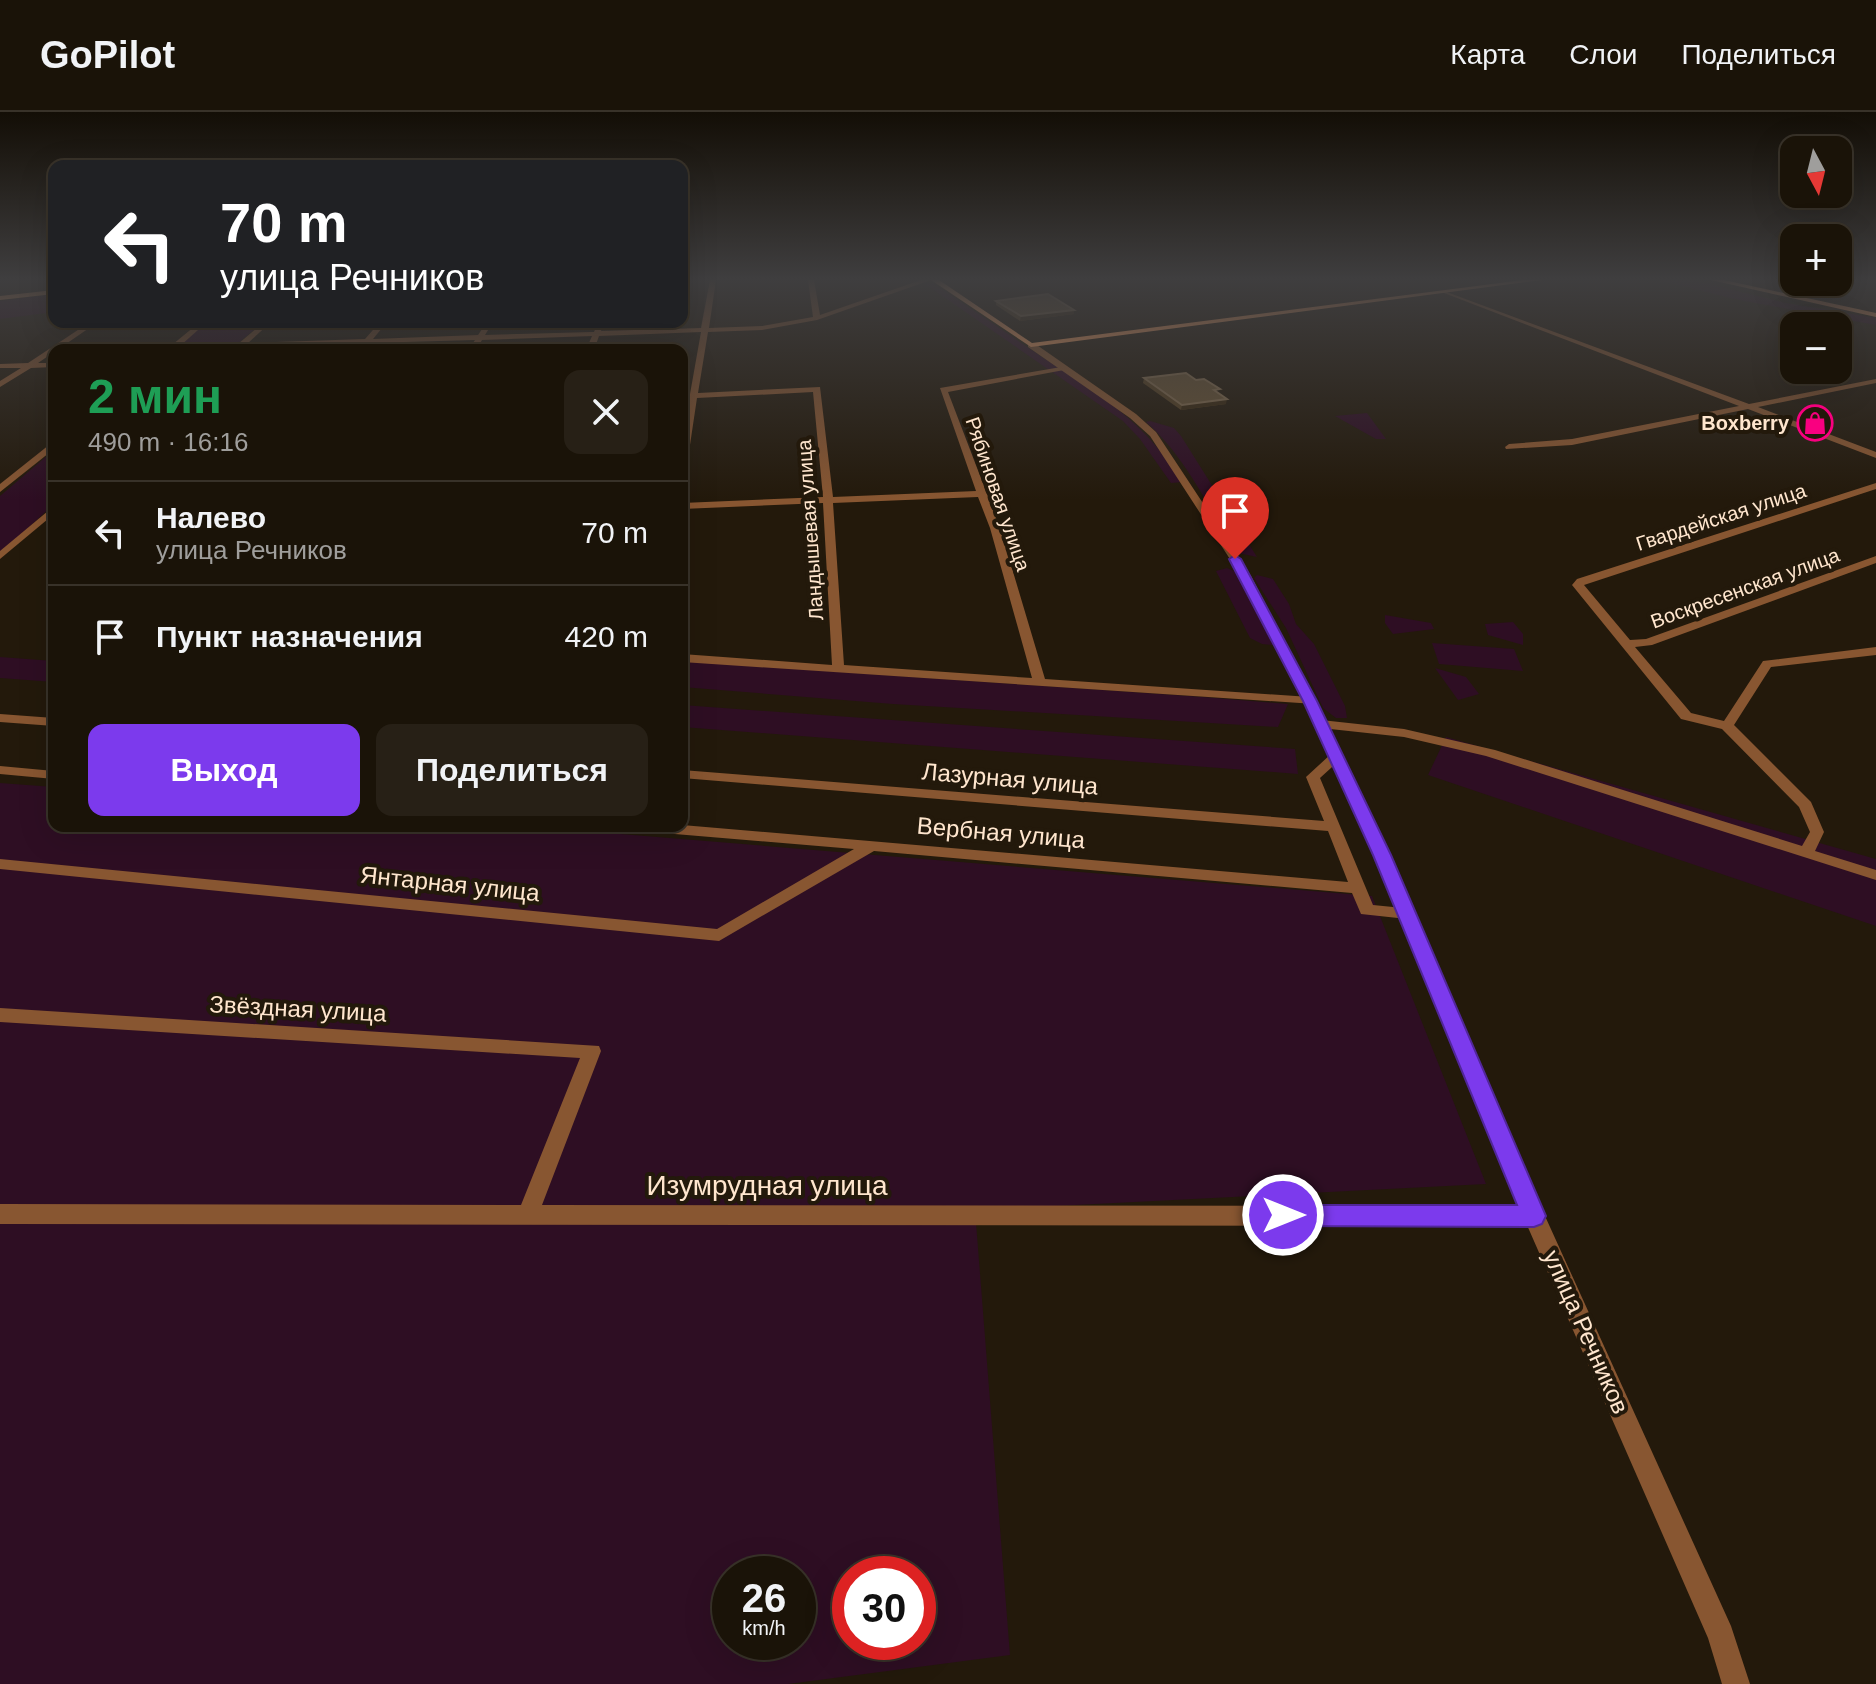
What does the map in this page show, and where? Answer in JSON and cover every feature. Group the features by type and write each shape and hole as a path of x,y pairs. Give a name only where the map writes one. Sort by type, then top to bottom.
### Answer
{"street":[{"path":"0,385 48,353"},
{"path":"688,427 702,353"},
{"name":"улица Речников","path":"1043,353 1144,425 1165,449 1246,576 1321,724 1407,913 1534,1216 1721,1636 1736,1684"},
{"path":"1608,353 1876,455"},
{"path":"0,366 48,365"},
{"name":"Рябиновая улица","path":"1040,683 982,494 943,390 1064,368"},
{"path":"1509,447 1572,442 1876,381"},
{"name":"Ландышевая улица","path":"693,396 817,389 828,500 838,669"},
{"path":"688,396 693,396"},
{"path":"0,489 48,449"},
{"name":"Гвардейская улица","path":"1625,644 1578,585 1581,581 1876,486"},
{"path":"688,506 982,494"},
{"path":"0,556 48,514"},
{"name":"Воскресенская улица","path":"1625,644 1648,642 1876,559"},
{"path":"1625,644 1686,716 1727,726 1806,805 1817,832 1806,854"},
{"path":"1727,726 1767,664 1876,651"},
{"path":"688,658 1310,701"},
{"path":"0,718 48,722"},
{"path":"1321,724 1404,733 1490,753 1876,875"},
{"path":"1336,757 1313,777 1367,910 1407,913"},
{"path":"0,770 48,774"},
{"name":"Лазурная улица","path":"688,774 1334,827"},
{"name":"Вербная улица","path":"688,830 1358,888"},
{"name":"Янтарная улица","path":"0,864 719,935 871,846"},
{"name":"Звёздная улица","path":"0,1015 592,1051 529,1212"},
{"name":"Изумрудная улица","path":"0,1214 529,1212 1534,1216"}],"shaded area":[{"path":"1025,353 1038,353 1114,406 1150,439 1183,482 1171,483 1140,439 1123,421"},
{"path":"1367,413 1386,439 1376,439 1335,416"},
{"path":"1146,422 1174,428 1181,436 1257,557 1238,553 1174,452"},
{"path":"48,455 48,510 0,554 0,496"},
{"path":"1227,568 1236,572 1276,643 1273,645 1250,638 1216,571"},
{"path":"1257,575 1273,579 1289,604 1296,624 1314,644 1345,706 1347,718 1336,718 1323,708 1286,628 1254,578"},
{"path":"1385,615 1431,623 1434,629 1393,634 1385,623"},
{"path":"1513,622 1523,634 1523,645 1488,635 1485,624"},
{"path":"1432,643 1514,649 1523,671 1439,664"},
{"path":"0,657 48,661 48,682 0,678"},
{"path":"688,661 1288,704 1278,727 893,704 688,687"},
{"path":"1435,668 1466,677 1479,694 1458,700"},
{"path":"688,705 1295,749 1298,774 688,727"},
{"path":"1446,737 1876,859 1876,926 1428,775"},
{"path":"0,783 48,787 48,832 596,832 1372,896 1486,1184 975,1210 1010,1655 788,1684 0,1684"}],"building":[{"path":"1186,373 1220,389 1214,390 1227,399 1182,405 1144,378"}],"place":[{"name":"Boxberry","path":"1815,423"}],"route":[{"path":"1235,559 1345,773 1395,883 1534,1216 1283,1215"}]}
